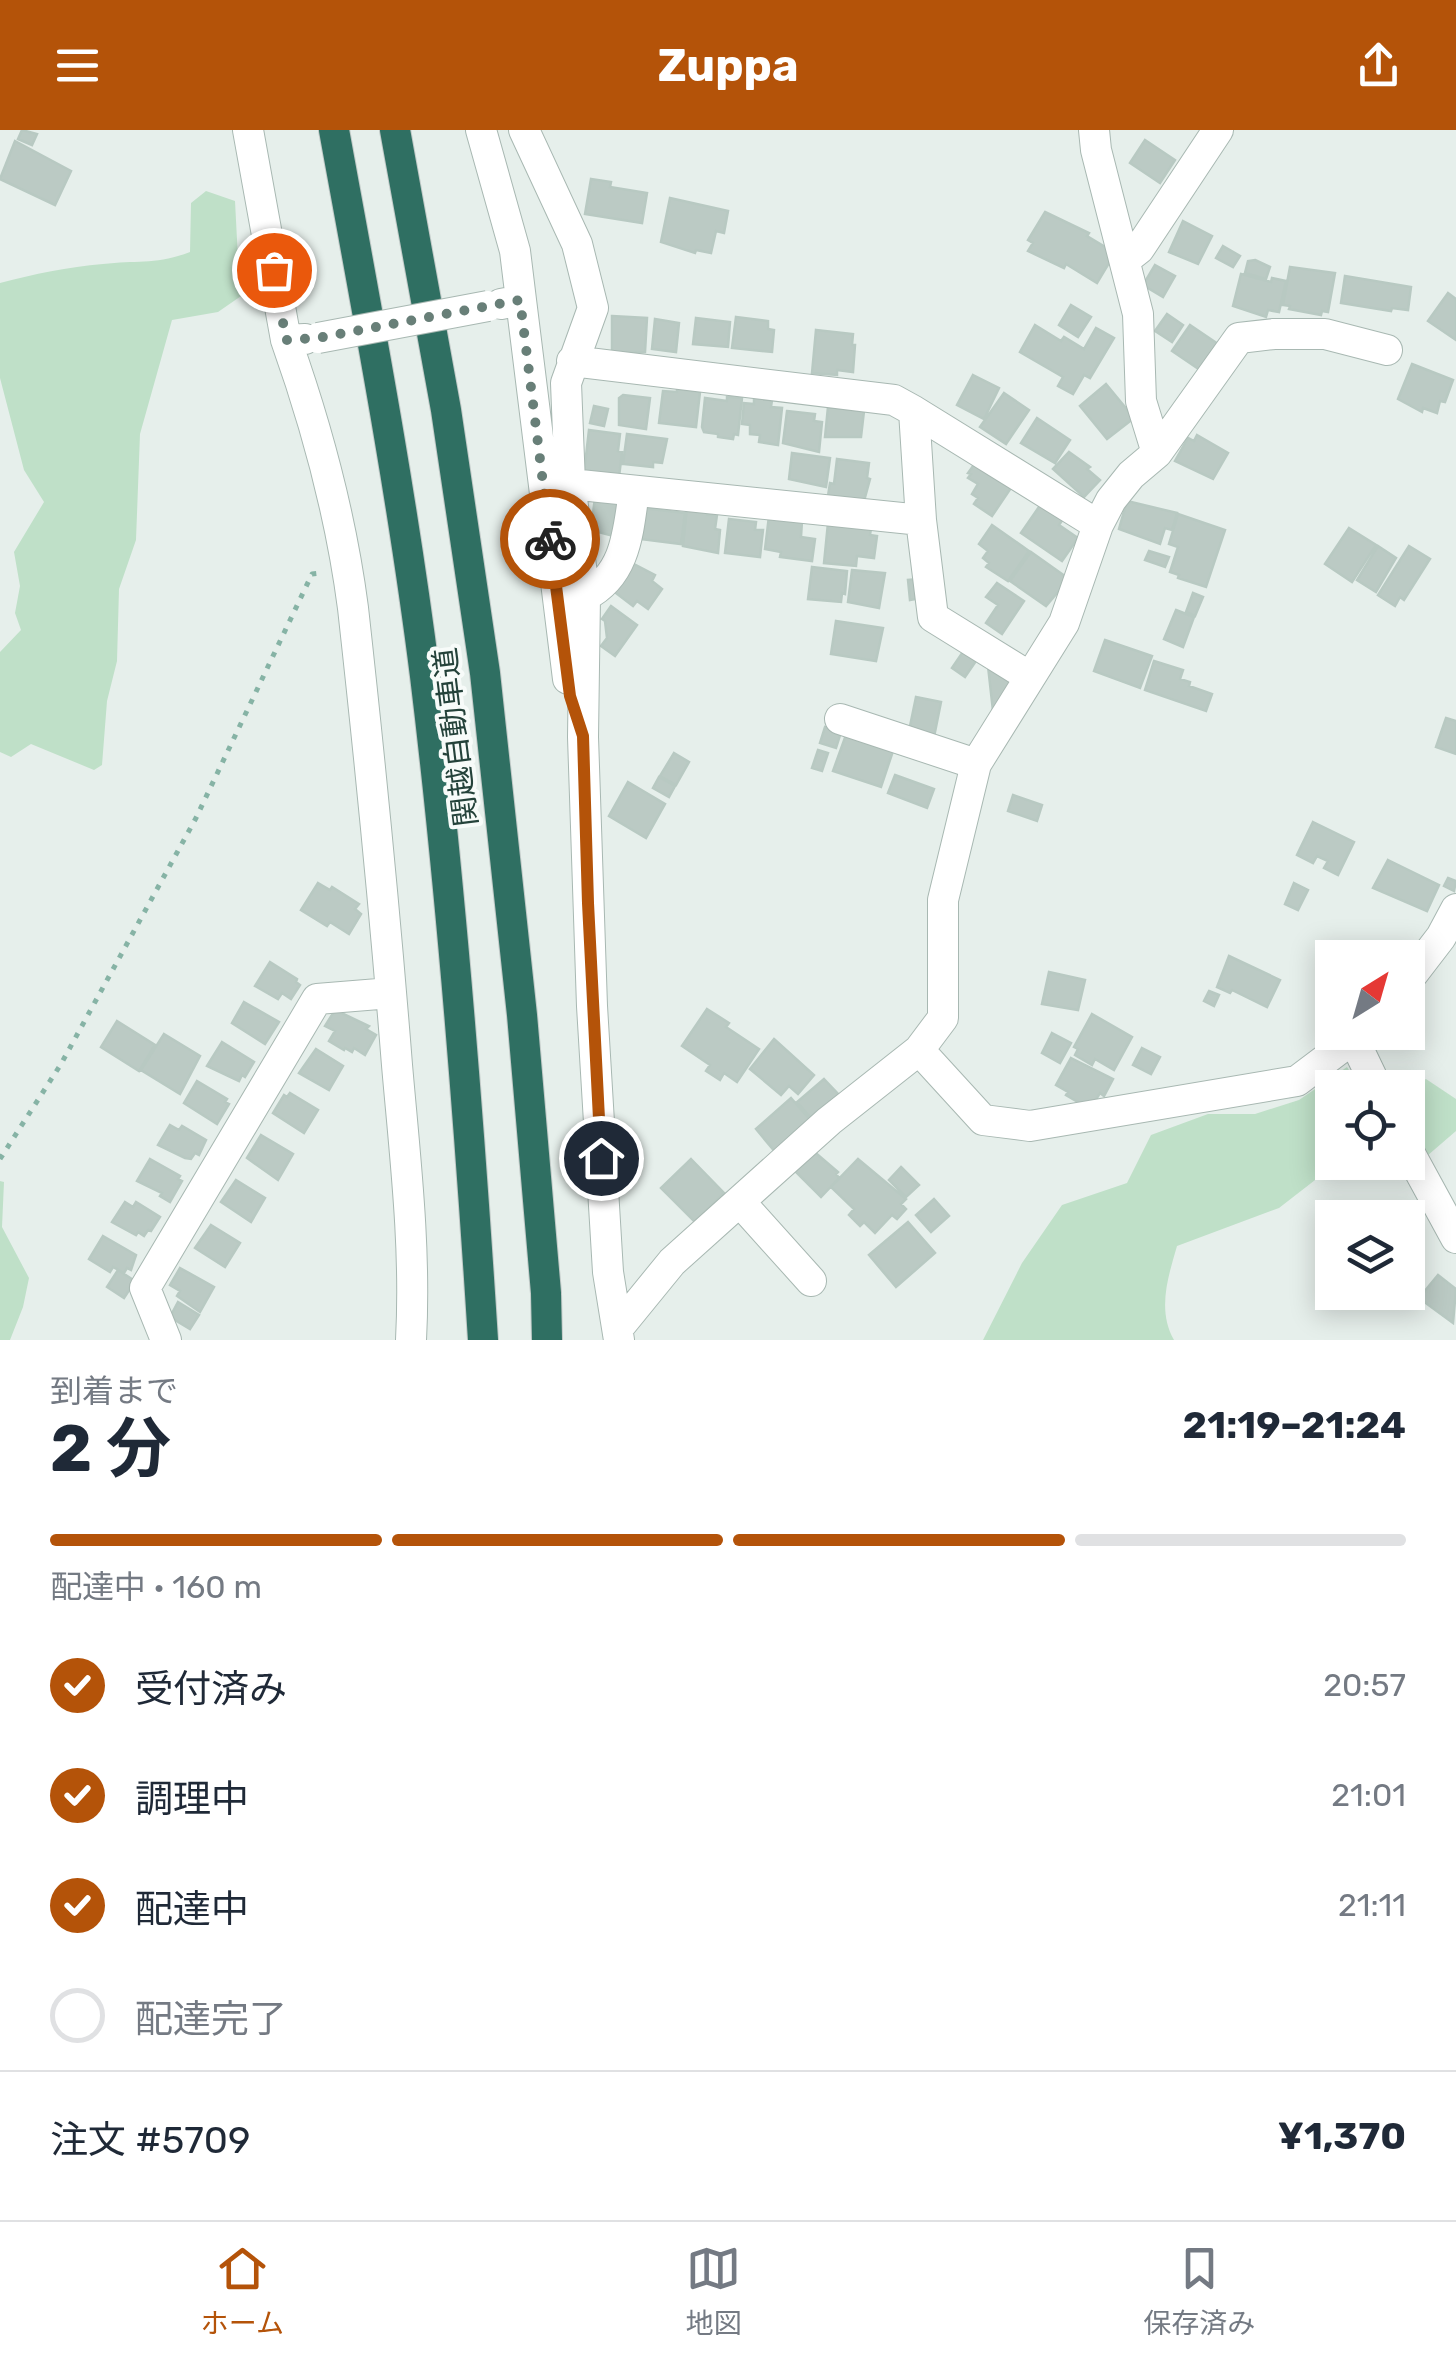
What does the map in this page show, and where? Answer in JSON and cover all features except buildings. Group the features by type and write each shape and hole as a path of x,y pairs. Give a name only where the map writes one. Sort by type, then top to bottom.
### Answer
{"highway":[{"name":"関越自動車道","path":"334,130 386,414 425,674 462,1013 483,1340"},
{"name":"関越自動車道","path":"396,130 446,410 485,673 522,1015 547,1340"}],"street":[{"path":"248,130 286,340 318,432 348,570 391,993 414,1280 411,1340"},
{"path":"481,130 514,251 570,696 583,736"},
{"path":"524,130 577,244 592,308 566,383 570,484 584,596 583,736 593,1025 608,1272 619,1334"},
{"path":"1094,130 1138,314 1142,401 1157,453"},
{"path":"1125,260 1139,249 1218,130"},
{"path":"286,340 318,338 520,300"},
{"path":"619,1334 672,1262 829,1120 919,1050 943,1018 943,900 976,764 1064,622 1098,525 1131,474 1157,453 1240,338 1325,334 1387,350"},
{"path":"572,360 894,400 1098,525"},
{"path":"914,411 921,520 933,616 1030,677"},
{"path":"570,484 921,520"},
{"path":"584,596 603,586 625,552 634,491"},
{"path":"840,719 976,764"},
{"path":"1425,958 1456,909"},
{"path":"166,1340 145,1288 317,999 391,993"},
{"path":"919,1050 982,1120 1030,1126 1297,1081 1339,1050"},
{"path":"1424,1180 1456,1238"},
{"path":"740,1202 812,1282"}],"path":[{"path":"0,1159 60,1064 196,818 312,574 348,570"}],"green space":[{"path":"206,191 235,201 244,294 218,312 172,320 140,434 136,540 119,589 117,661 107,701 102,765 94,770 31,744 11,757 0,752 0,652 21,630 15,613 20,586 14,552 44,502 24,470 0,378 0,283 64,269 156,260 190,252 191,203"},
{"path":"1425,1080 1456,1099 1456,1131 1425,1158"},
{"path":"1315,1089 1315,1180 1279,1208 1177,1246 1165,1305 1174,1340 983,1340 1022,1263 1062,1205 1127,1183 1151,1135 1208,1114 1255,1114 1299,1100"},
{"path":"0,1181 4,1182 2,1227 29,1278 10,1340 0,1340"}],"way so far":[{"path":"274,270 286,340 318,338 520,300 550,539"}],"route":[{"path":"550,539 570,696 583,736 601,1158"}]}
